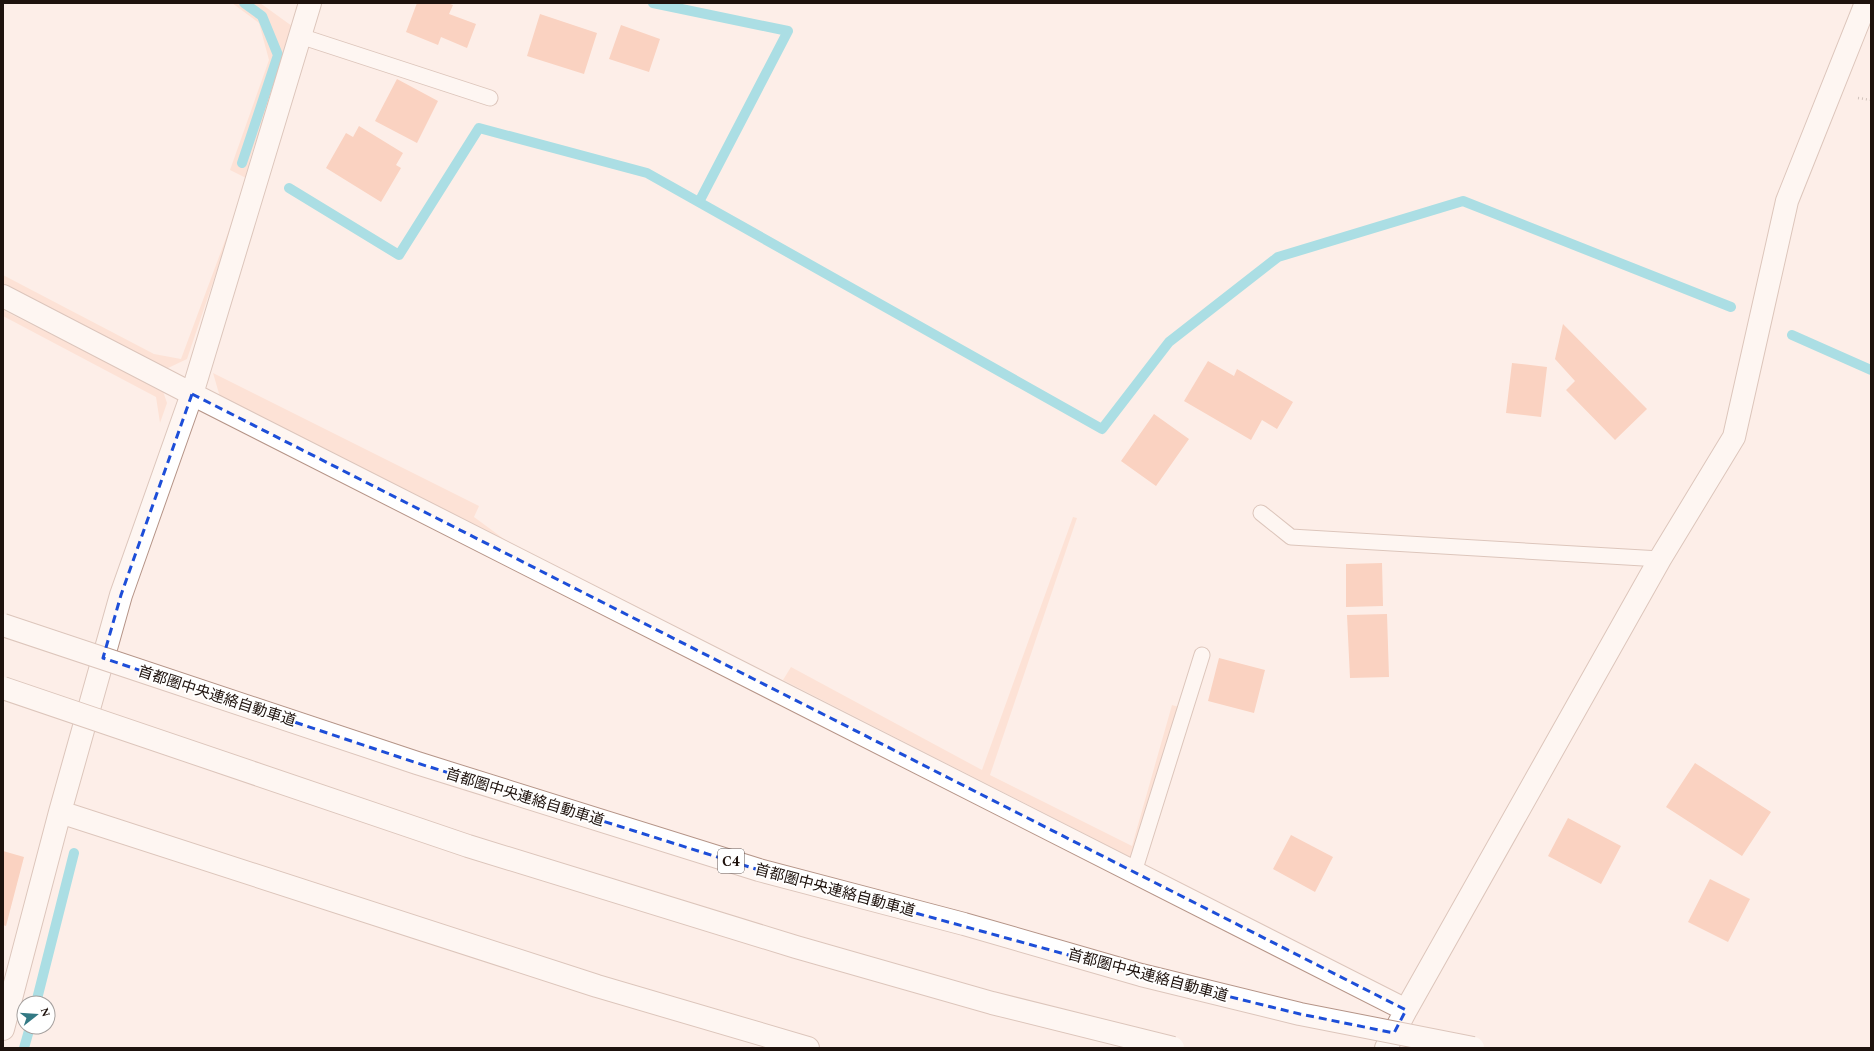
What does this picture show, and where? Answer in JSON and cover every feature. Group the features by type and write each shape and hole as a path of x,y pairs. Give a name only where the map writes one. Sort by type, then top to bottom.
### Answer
{"main road":[{"path":"3,1028 60,812 121,595 192,394 310,3"},
{"path":"1386,1048 1660,559 1734,436 1787,201 1866,3"},
{"path":"3,296 192,394 1406,1010"},
{"name":"首都圏中央連絡自動車道","path":"3,625 417,763 760,870 964,924 1163,981 1300,1014 1474,1048"},
{"path":"3,688 468,846 804,949 992,1003 1173,1048"},
{"path":"60,812 598,986 808,1048"}],"lane":[{"path":"300,36 490,98"},
{"path":"1261,513 1292,537 1660,559"},
{"path":"1134,872 1202,654"}],"highlighted area":[{"path":"192,394 1406,1010 1394,1033 1300,1014 1141,975 759,870 417,763 103,658 121,595"}],"shaded area":[{"path":"232,3 260,3 292,26 278,76 250,159 248,179 230,170 269,60 259,23"},
{"path":"248,179 187,359 166,369 3,287 3,275 154,354 181,359"},
{"path":"3,310 163,391 167,403 160,423 156,397 3,316"},
{"path":"213,373 479,506 474,517 508,542 220,397"},
{"path":"1073,517 1077,518 990,775 1132,846 1172,705 1179,707 1134,859 783,680 791,667 982,770"}],"building":[{"path":"417,3 447,3 453,5 449,14 476,24 467,48 441,37 438,45 406,32"},
{"path":"540,14 597,33 584,74 527,56"},
{"path":"621,25 660,39 649,72 609,59"},
{"path":"397,79 438,101 417,143 375,121"},
{"path":"359,126 403,153 396,165 401,168 381,202 326,168 346,133 353,137"},
{"path":"1563,324 1647,409 1615,440 1566,390 1575,381 1555,359"},
{"path":"1208,361 1234,376 1237,369 1293,402 1277,429 1262,420 1251,440 1184,401"},
{"path":"1512,363 1547,367 1541,417 1506,413"},
{"path":"1154,414 1189,439 1156,486 1121,461"},
{"path":"1382,563 1383,606 1346,607 1346,564"},
{"path":"1387,614 1389,677 1350,678 1347,615"},
{"path":"1219,658 1265,670 1254,713 1208,701"},
{"path":"1695,763 1771,812 1742,856 1666,807"},
{"path":"1568,818 1621,846 1601,884 1548,856"},
{"path":"1291,835 1333,857 1315,892 1273,869"},
{"path":"3,851 24,857 6,926 3,925"},
{"path":"1710,879 1750,899 1728,942 1688,922"}],"waterway":[{"path":"242,163 278,55 262,16 244,3"},
{"path":"653,3 788,31 699,202"},
{"path":"289,188 399,255 479,128 647,173 1102,429 1169,342 1278,257 1463,201 1731,307"},
{"path":"1792,335 1871,370"},
{"path":"38,995 74,853"},
{"path":"24,1048 28,1035"}]}
